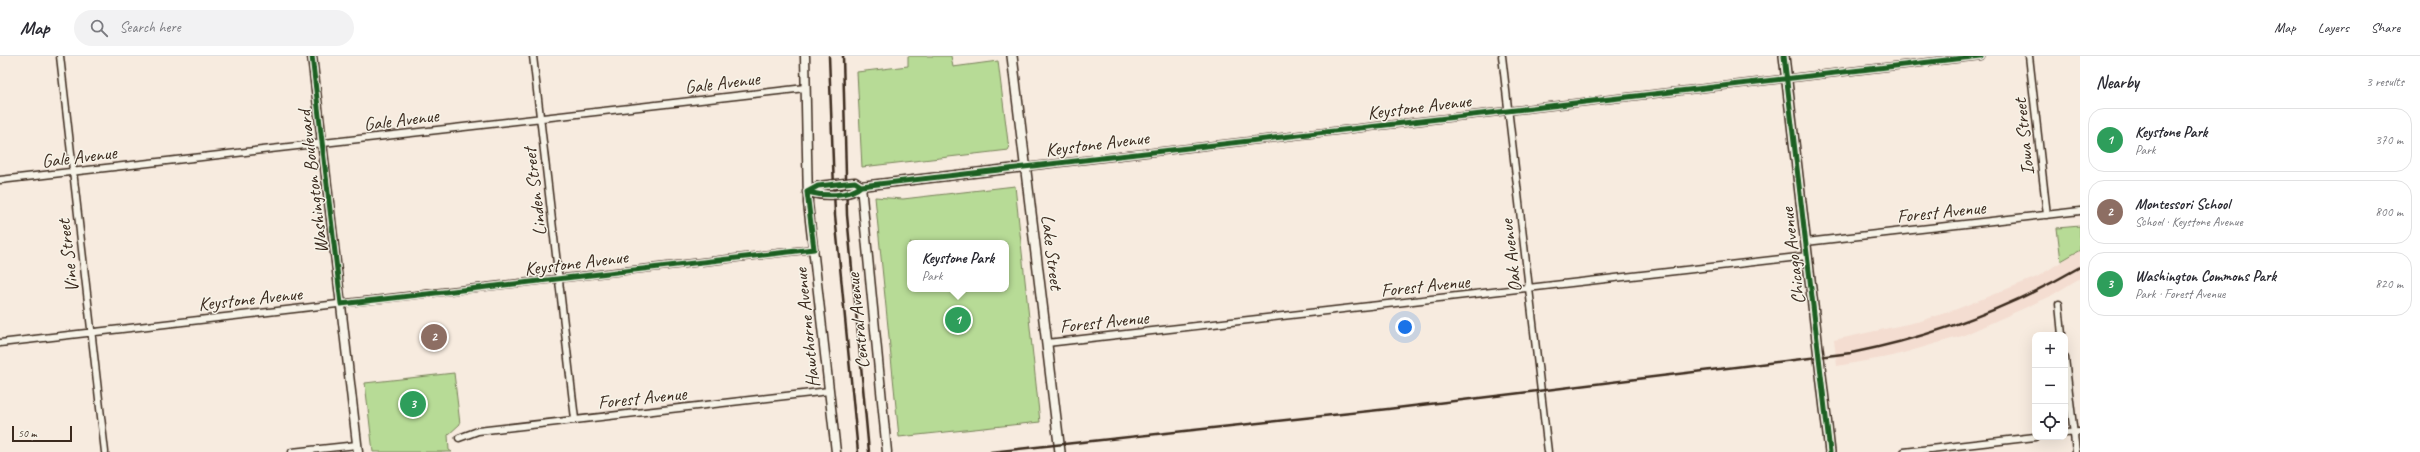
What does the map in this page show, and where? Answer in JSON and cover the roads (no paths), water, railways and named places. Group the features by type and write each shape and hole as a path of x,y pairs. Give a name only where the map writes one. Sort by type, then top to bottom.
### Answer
{"main road":[{"name":"Lake Street","path":"1012,56 1060,452"},
{"name":"Chicago Avenue","path":"1784,56 1830,452"}],"street":[{"name":"Vine Street","path":"60,56 105,452"},
{"name":"Washington Boulevard","path":"312,56 357,448"},
{"name":"Linden Street","path":"534,56 575,419"},
{"name":"Hawthorne Avenue","path":"805,56 807,192 836,452"},
{"name":"Oak Avenue","path":"1502,56 1548,452"},
{"name":"Keystone Avenue","path":"807,192 819,195 856,191 861,186 1981,56"},
{"name":"Iowa Street","path":"2029,56 2047,215"},
{"name":"Gale Avenue","path":"0,180 805,88"},
{"name":"Central Avenue","path":"861,186 866,255 887,452"},
{"name":"Forest Avenue","path":"1806,242 2080,211"},
{"name":"Keystone Avenue","path":"0,343 814,249"},
{"name":"Forest Avenue","path":"1047,343 1807,256"},
{"path":"2059,304 2062,332"},
{"path":"2067,368 2077,432 2076,452"},
{"name":"Forest Avenue","path":"459,438 478,431 829,391"},
{"path":"1904,452 2032,437"},
{"path":"292,452 357,448"}],"railway":[{"path":"829,56 835,215 858,452"},
{"path":"843,56 847,215 869,452"},
{"path":"991,452 1388,409 1851,353 1911,339 1969,320 2025,296 2080,267"}],"place":[{"name":"Keystone Park","path":"958,320"},
{"name":"Montessori School","path":"434,337"},
{"name":"Washington Commons Park","path":"413,404"}]}
